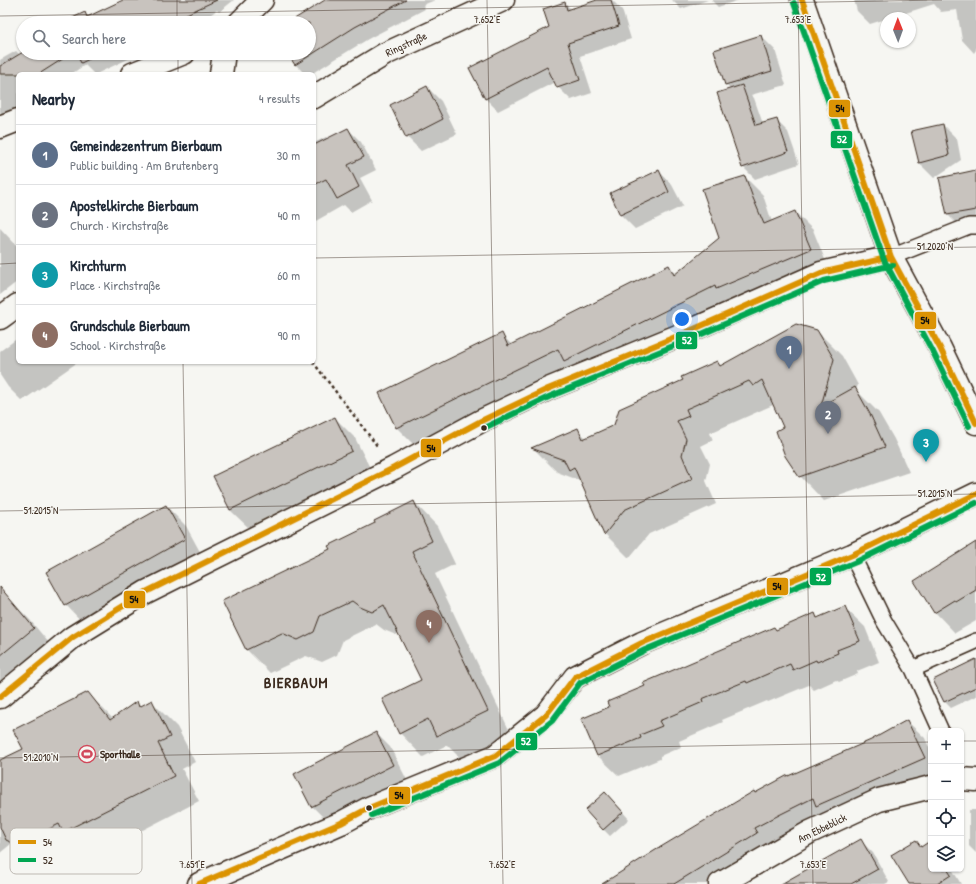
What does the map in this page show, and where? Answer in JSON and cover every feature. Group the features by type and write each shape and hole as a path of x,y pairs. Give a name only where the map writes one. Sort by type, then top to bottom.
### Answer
{"street":[{"path":"246,16 262,0"},
{"name":"Ringstraße","path":"316,96 385,54 503,0"},
{"path":"802,0 891,257 940,348 976,423"},
{"path":"137,72 167,60"},
{"path":"221,72 223,60"},
{"path":"0,127 16,121"},
{"path":"0,698 73,637 146,592 394,468 481,421 548,388 685,333 820,272 891,257"},
{"path":"0,318 16,306"},
{"path":"199,884 341,823 369,808 495,756 546,715 575,677 642,643 852,555 976,494"},
{"name":"Am Ebbeblick","path":"720,884 810,832 879,800 928,788"}],"lane":[{"path":"891,257 969,226 976,226"},
{"path":"852,555 884,621 914,669 940,728"},
{"path":"914,669 976,641"}],"path":[{"path":"314,364 394,468"}],"building":[{"path":"123,0 217,0 182,16 89,16"},
{"path":"325,0 406,0 355,27 316,52 316,16 299,16"},
{"path":"597,0 611,0 619,26 568,43 580,80 557,88 547,67 485,99 469,68 549,27 543,9 565,2 567,10"},
{"path":"85,12 87,16 77,16"},
{"path":"761,35 772,71 725,85 714,50"},
{"path":"16,56 16,60 61,60 42,72 16,72 16,74 0,74 0,66"},
{"path":"80,60 87,60 81,63"},
{"path":"292,60 303,60 295,65"},
{"path":"742,85 756,125 777,119 788,152 742,168 717,93"},
{"path":"427,86 443,119 406,138 390,105"},
{"path":"943,124 949,155 919,163 911,131"},
{"path":"348,128 364,157 348,165 359,187 337,199 326,179 316,184 316,144"},
{"path":"659,170 669,192 620,215 610,193"},
{"path":"976,170 976,210 947,215 939,178"},
{"path":"745,176 764,224 795,211 811,249 716,289 715,286 564,361 558,349 396,428 379,393 502,333 508,346 669,265 674,275 719,238 702,189"},
{"path":"796,324 817,330 834,359 821,406 855,387 870,414 885,447 799,477 785,456 776,431 783,427 762,380 753,386 749,381 686,409 689,416 677,421 686,439 682,455 692,479 624,510 604,535 574,467 569,470 564,460 531,448 578,428 583,439 614,425 619,409 683,380 681,377 717,361 720,366"},
{"path":"335,417 352,451 230,510 213,476"},
{"path":"414,501 432,541 412,551 488,711 436,736 428,719 399,734 382,699 421,680 384,605 372,612 360,607 352,601 320,616 314,632 298,640 282,633 246,650 222,601 330,549 328,546 375,523 374,521"},
{"path":"166,505 185,539 65,606 46,572"},
{"path":"976,542 976,590 956,602 955,600 934,613 914,581"},
{"path":"0,587 34,628 0,656"},
{"path":"845,606 860,641 837,650 838,653 817,662 816,660 793,670 790,664 747,683 746,681 702,699 703,702 659,721 662,726 640,735 641,738 597,756 581,719 609,707 607,702 645,686 643,683 774,627 776,630 815,613 817,618"},
{"path":"976,659 976,687 944,702 933,680"},
{"name":"Sporthalle","path":"88,692 110,720 137,701 139,707 152,700 170,737 158,743 174,776 71,828 61,828 59,824 51,828 10,828 10,842 6,840 0,827 0,760 23,749 13,730"},
{"path":"907,720 925,758 816,806 813,798 781,814 754,828 757,833 674,884 602,884 754,791 755,793 788,775 871,740"},
{"path":"376,732 393,765 311,807 294,774"},
{"path":"605,792 623,812 603,830 585,810"},
{"path":"861,839 878,869 851,884 781,884"},
{"path":"916,840 921,847 928,842 928,872 949,872 951,875 937,884 909,884 891,855"}],"transit line":[{"name":"54","path":"802,0 891,257 940,348 976,423"},
{"name":"52","path":"794,3 884,260 933,352 969,426"},
{"name":"54","path":"0,697 73,637 146,592 394,468 481,421 548,389 685,333 821,273 891,257"},
{"name":"52","path":"484,428 551,396 688,340 824,281 893,265"},
{"name":"54","path":"199,884 341,823 369,808 495,756 546,715 575,677 642,643 852,555 976,494"},
{"name":"52","path":"372,815 499,763 552,721 580,683 645,650 856,562 976,503"}],"place":[{"name":"Gemeindezentrum Bierbaum","path":"789,369"},
{"name":"Apostelkirche Bierbaum","path":"828,434"},
{"name":"Kirchturm","path":"926,462"},
{"name":"Grundschule Bierbaum","path":"429,643"},
{"name":"Sporthalle","path":"87,754"}],"district":[{"name":"BIERBAUM","path":"296,683"}]}
